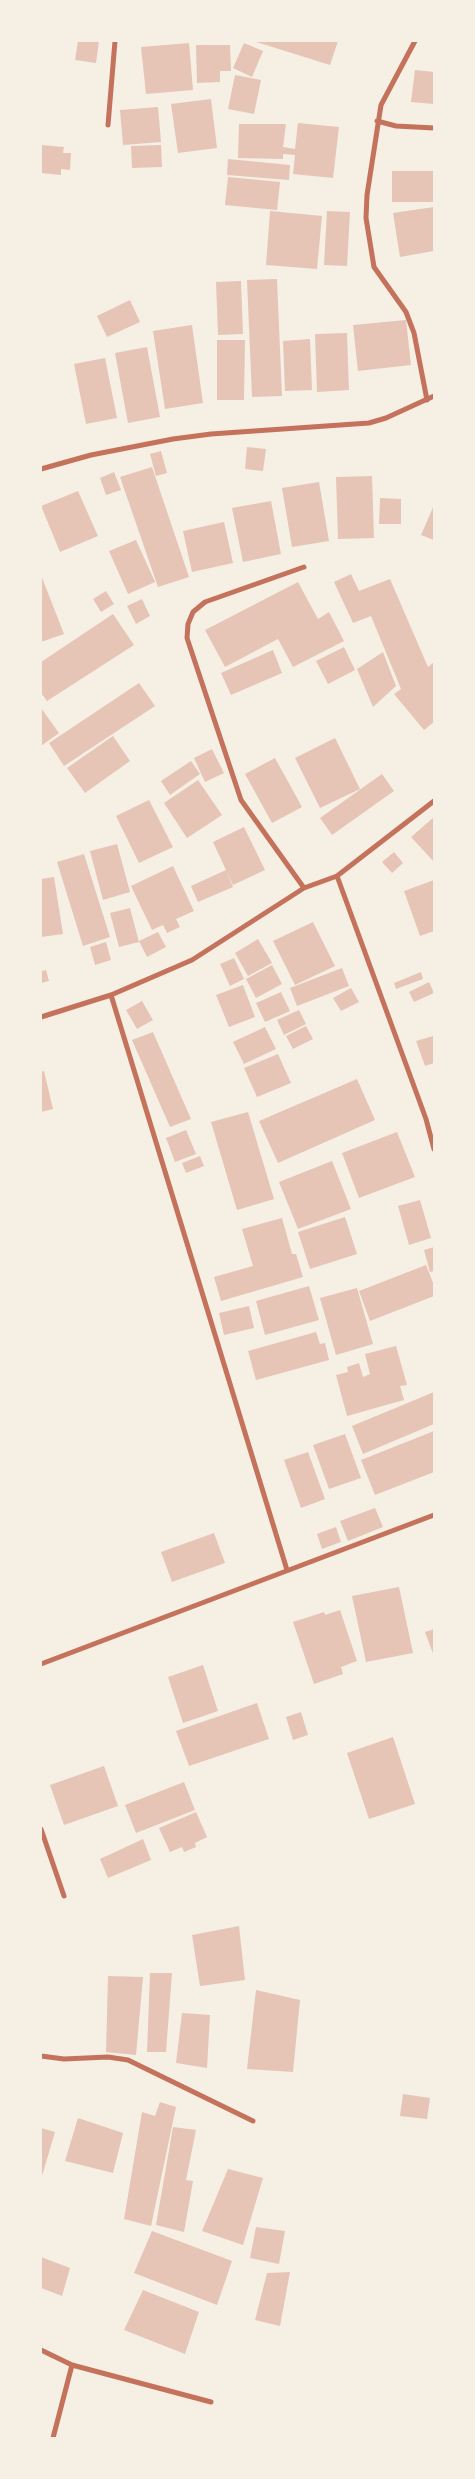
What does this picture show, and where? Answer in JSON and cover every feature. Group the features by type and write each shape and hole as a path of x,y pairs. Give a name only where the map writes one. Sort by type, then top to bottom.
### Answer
{"street":[{"path":"108,125 115,41"},
{"path":"415,41 381,105 367,195 366,218 374,268 406,312 414,333 427,400"},
{"path":"377,121 396,126 434,128"},
{"path":"41,469 91,455 173,439 211,434 369,423 386,418 434,396"},
{"path":"304,567 205,602 193,612 188,624 188,638 241,800 304,888"},
{"path":"41,1017 112,995 192,960 304,888 337,876 434,801"},
{"path":"337,876 426,1119 434,1149"},
{"path":"112,995 287,1570"},
{"path":"426,1119 434,1117"},
{"path":"41,1664 434,1515"},
{"path":"41,1830 64,1896"},
{"path":"41,2056 64,2059 108,2057 128,2060 254,2121"},
{"path":"41,2350 72,2365 211,2402"},
{"path":"54,2438 72,2365"}],"building":[{"path":"78,41 99,41 96,63 75,60"},
{"path":"253,41 338,41 330,65"},
{"path":"189,43 193,90 146,94 141,47"},
{"path":"244,43 263,51 252,77 233,68"},
{"path":"196,45 230,45 231,71 220,71 220,82 197,83"},
{"path":"415,70 434,72 434,104 411,102"},
{"path":"235,75 261,80 254,114 228,109"},
{"path":"211,99 217,148 178,153 171,104"},
{"path":"158,107 161,142 123,145 120,110"},
{"path":"298,123 339,127 333,178 293,174 295,155 283,154 283,159 238,158 239,124 286,124 283,147 295,149"},
{"path":"41,145 64,147 63,153 71,153 70,170 61,169 61,175 41,173"},
{"path":"161,145 162,167 132,168 131,146"},
{"path":"228,159 290,165 289,180 227,175"},
{"path":"392,171 434,171 433,202 392,202"},
{"path":"228,177 280,182 277,210 225,205"},
{"path":"434,207 434,251 400,257 393,213"},
{"path":"270,211 322,216 317,269 266,265"},
{"path":"327,211 350,212 347,266 324,265"},
{"path":"277,279 282,396 252,397 247,280"},
{"path":"241,281 243,334 218,335 216,282"},
{"path":"130,300 140,322 107,337 97,316"},
{"path":"406,320 411,365 358,371 353,325"},
{"path":"192,325 203,403 165,409 153,331"},
{"path":"347,333 349,390 317,392 315,334"},
{"path":"310,339 312,390 285,391 283,341"},
{"path":"217,340 245,340 244,400 217,400"},
{"path":"147,347 160,417 128,423 115,353"},
{"path":"105,358 117,418 86,424 74,364"},
{"path":"247,447 266,449 263,471 245,469"},
{"path":"161,451 167,473 156,476 150,454"},
{"path":"152,467 189,577 158,587 120,477"},
{"path":"114,472 121,490 106,495 100,478"},
{"path":"372,476 374,538 338,539 336,477"},
{"path":"319,482 329,541 292,547 282,488"},
{"path":"78,491 98,536 60,552 41,506"},
{"path":"380,498 401,499 401,524 379,524"},
{"path":"271,501 281,554 243,562 232,508"},
{"path":"434,505 434,540 421,535"},
{"path":"224,522 233,563 192,572 183,531"},
{"path":"136,540 155,582 128,594 109,551"},
{"path":"351,574 359,591 390,579 428,667 434,662 434,722 424,730 394,694 401,689 371,616 353,623 334,582"},
{"path":"41,575 64,634 41,642"},
{"path":"298,582 318,619 329,612 344,641 293,667 278,639 225,667 205,630"},
{"path":"106,591 114,604 101,612 93,599"},
{"path":"142,599 150,616 136,624 127,606"},
{"path":"113,614 134,645 47,701 41,693 41,662"},
{"path":"344,647 355,670 328,684 316,661"},
{"path":"273,650 282,673 231,695 221,673"},
{"path":"383,652 396,686 373,707 357,669"},
{"path":"139,683 155,706 64,766 49,743"},
{"path":"41,708 59,733 41,746"},
{"path":"113,736 130,761 85,793 67,768"},
{"path":"335,738 360,789 320,808 295,758"},
{"path":"212,749 224,773 205,782 194,758"},
{"path":"275,758 302,807 272,823 245,774"},
{"path":"191,761 200,774 170,795 161,781"},
{"path":"382,774 394,791 332,835 320,818"},
{"path":"198,780 222,815 187,838 164,803"},
{"path":"149,800 173,847 139,863 116,816"},
{"path":"434,817 434,862 411,837"},
{"path":"244,827 265,870 233,885 213,842"},
{"path":"117,844 130,892 103,900 90,851"},
{"path":"394,852 403,863 392,873 382,862"},
{"path":"84,854 110,937 83,946 57,862"},
{"path":"173,866 194,911 176,919 180,927 167,933 163,925 152,930 131,886"},
{"path":"226,870 233,887 198,902 191,886"},
{"path":"54,877 63,934 41,937 41,879"},
{"path":"434,880 434,931 420,936 404,891"},
{"path":"130,908 139,942 119,947 110,913"},
{"path":"313,922 335,966 295,985 273,941"},
{"path":"158,932 166,947 147,957 139,941"},
{"path":"258,939 272,963 248,976 235,953"},
{"path":"106,942 111,960 95,965 90,947"},
{"path":"234,958 244,979 230,986 220,964"},
{"path":"272,965 282,984 256,998 246,979"},
{"path":"342,968 349,986 297,1006 290,988"},
{"path":"46,970 49,981 41,983 41,971"},
{"path":"421,972 423,979 396,989 394,983"},
{"path":"429,982 434,993 414,1002 409,992"},
{"path":"243,985 255,1017 229,1027 216,995"},
{"path":"351,988 359,1002 341,1011 333,998"},
{"path":"281,992 290,1011 265,1022 256,1003"},
{"path":"142,1001 153,1020 137,1029 126,1010"},
{"path":"299,1010 306,1024 284,1035 277,1020"},
{"path":"306,1026 313,1039 293,1049 286,1036"},
{"path":"265,1027 276,1049 244,1064 233,1042"},
{"path":"153,1032 191,1119 170,1127 132,1040"},
{"path":"433,1036 434,1063 425,1066 416,1041"},
{"path":"278,1054 291,1083 257,1097 244,1068"},
{"path":"44,1071 53,1109 41,1112 41,1072"},
{"path":"357,1079 375,1120 278,1163 259,1121"},
{"path":"248,1112 274,1199 237,1210 211,1122"},
{"path":"186,1130 196,1154 175,1162 166,1138"},
{"path":"397,1132 415,1177 359,1198 342,1153"},
{"path":"200,1156 204,1166 186,1173 182,1163"},
{"path":"332,1161 351,1209 298,1229 279,1182"},
{"path":"420,1200 431,1238 409,1245 398,1206"},
{"path":"345,1217 357,1254 310,1269 298,1232"},
{"path":"282,1218 292,1254 296,1254 303,1277 221,1301 214,1277 253,1266 242,1229"},
{"path":"434,1247 434,1271 430,1272 424,1250"},
{"path":"426,1265 434,1285 434,1296 370,1321 359,1291"},
{"path":"309,1286 319,1320 265,1335 256,1301"},
{"path":"357,1288 373,1344 336,1355 320,1298"},
{"path":"249,1306 254,1328 224,1335 219,1313"},
{"path":"316,1332 320,1344 325,1343 329,1360 256,1380 248,1351"},
{"path":"396,1346 407,1385 400,1386 404,1400 347,1416 336,1375 348,1372 347,1367 359,1363 363,1377 370,1374 365,1354"},
{"path":"434,1392 434,1424 363,1454 352,1426"},
{"path":"434,1431 434,1472 375,1495 361,1460"},
{"path":"345,1434 361,1478 329,1489 313,1445"},
{"path":"308,1452 325,1499 301,1508 284,1460"},
{"path":"375,1508 383,1527 348,1541 340,1521"},
{"path":"336,1527 341,1542 322,1549 317,1534"},
{"path":"214,1533 225,1563 172,1582 161,1552"},
{"path":"399,1587 413,1653 366,1662 352,1596"},
{"path":"340,1610 357,1661 341,1667 343,1674 314,1684 293,1622 324,1612 325,1615"},
{"path":"434,1629 434,1656 425,1632"},
{"path":"203,1665 218,1711 183,1723 168,1677"},
{"path":"257,1703 269,1739 189,1766 176,1731"},
{"path":"301,1712 308,1735 293,1740 286,1717"},
{"path":"393,1737 415,1804 369,1819 347,1753"},
{"path":"104,1766 118,1806 64,1825 50,1785"},
{"path":"184,1782 195,1810 136,1833 125,1805"},
{"path":"196,1812 207,1837 195,1843 196,1847 184,1852 182,1847 170,1852 159,1828"},
{"path":"143,1839 151,1860 108,1878 100,1859"},
{"path":"239,1926 245,1980 200,1986 192,1935"},
{"path":"150,1973 172,1973 166,2052 147,2052"},
{"path":"108,1976 143,1977 136,2055 106,2052"},
{"path":"256,1990 300,2000 293,2072 247,2069"},
{"path":"182,2013 210,2015 207,2068 176,2063"},
{"path":"403,2094 430,2098 427,2119 400,2116"},
{"path":"160,2102 176,2107 151,2226 124,2219 142,2112 155,2116"},
{"path":"78,2118 123,2133 113,2173 65,2161"},
{"path":"173,2127 196,2130 186,2180 193,2181 184,2232 156,2225"},
{"path":"41,2128 55,2132 42,2176 41,2176"},
{"path":"228,2169 263,2178 243,2245 202,2231"},
{"path":"256,2227 285,2231 279,2264 250,2258"},
{"path":"152,2231 232,2261 217,2305 134,2273"},
{"path":"41,2257 70,2268 62,2296 41,2288"},
{"path":"290,2272 280,2326 255,2320 267,2273"},
{"path":"143,2290 199,2312 185,2354 124,2330"}]}
